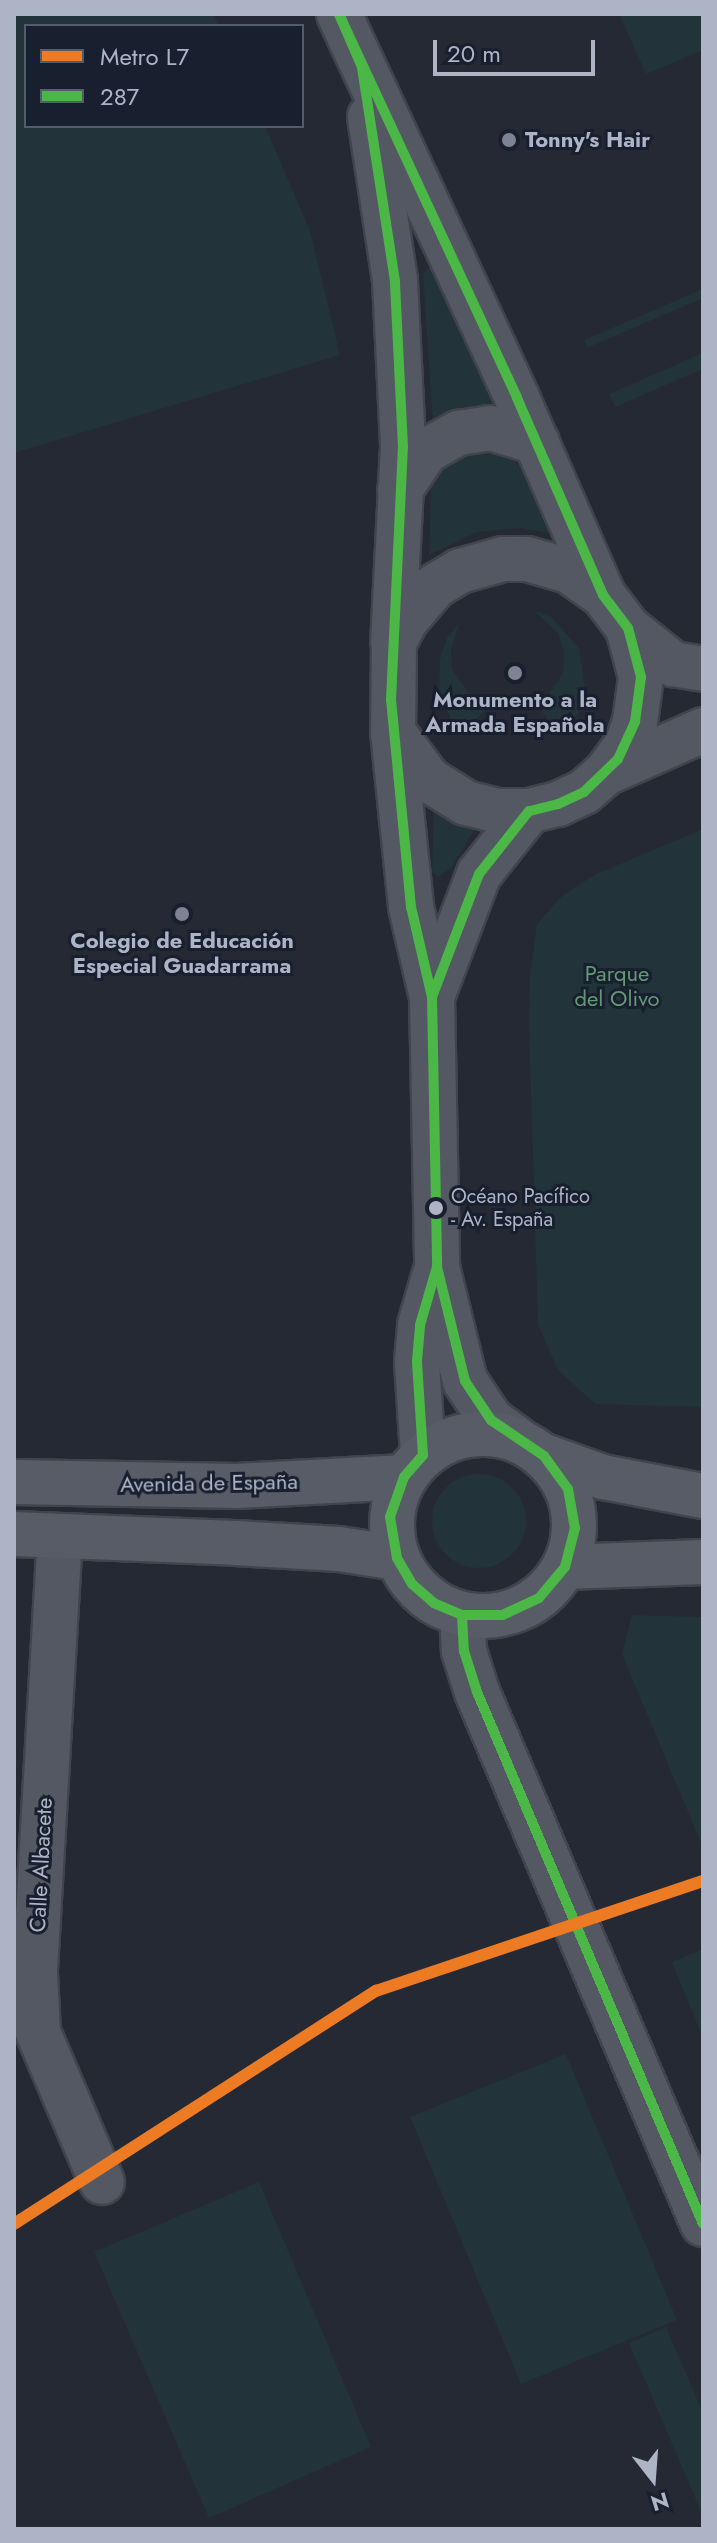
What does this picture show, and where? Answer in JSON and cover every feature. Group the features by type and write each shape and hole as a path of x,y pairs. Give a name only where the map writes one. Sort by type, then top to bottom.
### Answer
{"main road":[{"path":"530,1448 568,1489 575,1528 565,1567 539,1598 503,1615 462,1615 434,1603 412,1584 397,1558 390,1517 413,1466 452,1439 485,1433 530,1448 603,1477 703,1496"},
{"name":"Avenida de España","path":"14,1482 237,1486 413,1466"},
{"path":"14,1534 264,1544 397,1558"},
{"path":"565,1567 703,1562"}],"street":[{"path":"339,14 637,655 641,700 627,744 606,773 584,792 558,804 529,811 499,811 466,803 447,793 409,757 393,732"},
{"path":"362,67 395,281 403,447 392,668 393,732 411,907 432,997 437,1267 465,1381 491,1420 530,1448"},
{"path":"400,490 426,451 459,433 490,428 537,442"},
{"path":"392,668 394,643 419,601 460,571 515,559 549,564 587,581 615,612 673,664 703,669"},
{"path":"606,773 703,730"},
{"path":"432,997 479,874 529,811"},
{"path":"413,1466 420,1325 437,1267"},
{"name":"Calle Albacete","path":"60,1536 35,1973 38,2032 102,2182"},
{"path":"462,1615 464,1651 477,1692 606,1988 703,2224"}],"green space":[{"path":"14,14 213,14 218,24 24,24 24,128 266,128 310,231 340,355 14,453"},
{"path":"619,14 703,14 703,50 646,74"},
{"path":"429,267 443,277 495,403 433,428 423,274"},
{"path":"703,289 703,298 587,348 584,340"},
{"path":"703,353 703,369 615,407 609,394"},
{"path":"471,449 499,451 522,467 549,533 520,528 477,532 429,555 431,486 446,462"},
{"path":"533,610 551,617 579,648 586,696 578,714 563,726 554,726 542,712 544,702 563,673 564,652 558,633"},
{"path":"459,623 451,650 452,669 471,697 483,701 485,711 467,727 453,726 439,689 440,659 447,638"},
{"path":"434,802 480,820 451,868 438,877 432,871"},
{"name":"Parque del Olivo","path":"703,829 703,1407 595,1404 558,1370 538,1325 529,1023 530,976 537,924 562,896 594,875"},
{"path":"479,1474 497,1478 512,1488 522,1503 526,1521 522,1539 512,1554 497,1564 479,1568 461,1564 446,1554 436,1539 432,1521 436,1503 446,1488 461,1478"},
{"path":"632,1615 703,1617 703,1848 622,1654"},
{"path":"703,1949 703,2038 672,1962"},
{"path":"566,2054 677,2320 521,2384 410,2117"},
{"path":"259,2182 371,2447 209,2518 94,2252"},
{"path":"666,2327 703,2413 703,2516 629,2343"}],"metro line":[{"name":"L7","path":"14,2224 376,1991 703,1881"}],"transit line":[{"name":"287","path":"339,14 517,398 603,595 628,628 641,677 635,722 618,759 584,792 558,804 529,811 479,874 432,997 411,907 391,700 403,447 395,281 362,67 339,14"},
{"name":"287","path":"432,997 437,1267"},
{"name":"287","path":"437,1267 465,1381 491,1420 544,1456 568,1489 575,1528 565,1567 539,1598 503,1615 462,1615 434,1603 412,1584 397,1558 390,1517 404,1477 423,1455 417,1361 420,1325 437,1267"},
{"name":"287","path":"462,1615 464,1651 477,1692 703,2224"}],"place":[{"name":"Tonny's Hair","path":"509,140"},
{"name":"Monumento a la Armada Española","path":"515,673"},
{"name":"Colegio de Educación Especial Guadarrama","path":"182,914"},
{"name":"Océano Pacífico - Av. España","path":"436,1208"}]}
